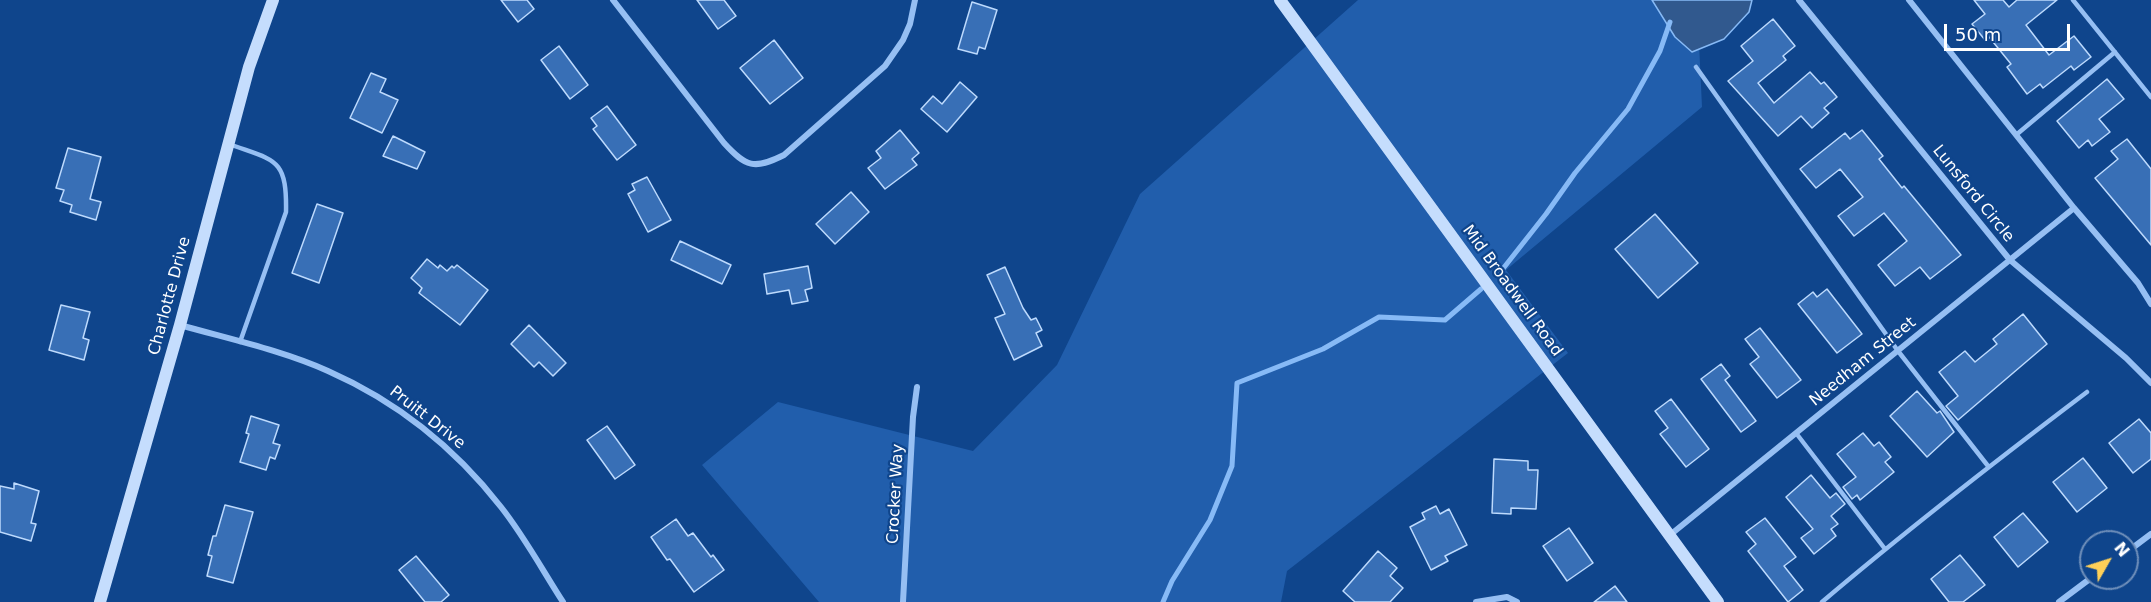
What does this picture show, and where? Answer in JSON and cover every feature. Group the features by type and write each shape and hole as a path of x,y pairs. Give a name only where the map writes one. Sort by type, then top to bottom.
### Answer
{"street":[{"name":"Charlotte Drive","path":"100,602 180,325 249,67 273,0"},
{"path":"613,0 723,143 737,157 753,165 769,163 784,155 885,66 903,40 910,24 915,0"},
{"name":"Mid Broadwell Road","path":"1280,0 1718,602"},
{"name":"Lunsford Circle","path":"1799,0 2010,261 2126,358 2151,383"},
{"path":"1909,0 2074,208 2138,283 2151,304"},
{"name":"Needham Street","path":"1670,536 2074,208"},
{"name":"Pruitt Drive","path":"180,325 286,355 328,371 388,402 436,438 474,474 503,508 563,602"},
{"name":"Crocker Way","path":"903,602 913,417 917,387"},
{"path":"2059,602 2079,587"},
{"path":"1476,602 1507,597 1517,602"}],"lane":[{"path":"2073,0 2151,97"},
{"path":"2016,135 2115,52"},
{"path":"1696,67 1898,351 1988,466"},
{"path":"229,144 274,160 282,171 287,197 286,212 240,342"},
{"path":"1822,602 1988,466 2087,392"},
{"path":"1796,433 1885,549"}],"shaded area":[{"path":"1358,0 1697,0 1702,107 1506,270 1568,353 1287,571 1281,602 819,602 702,465 778,402 973,451 1057,365 1140,194"},
{"path":"1652,0 1752,0 1749,12 1724,39 1692,52 1675,37"}],"building":[{"path":"501,0 527,0 534,9 518,22"},
{"path":"697,0 724,0 736,16 718,29"},
{"path":"1974,0 2003,0 2009,7 2017,0 2057,0 2026,25 2049,55 2074,36 2091,57 2074,70 2071,66 2043,88 2040,84 2027,94 2007,67 2011,64 1989,37 1985,40 1972,24 1985,14"},
{"path":"972,2 997,10 985,49 979,47 977,54 958,49"},
{"path":"1773,19 1795,46 1783,56 1786,60 1758,83 1774,103 1810,72 1821,84 1824,82 1837,97 1824,108 1829,113 1812,128 1801,116 1778,136 1728,81 1753,61 1741,46"},
{"path":"774,40 803,78 770,104 740,68"},
{"path":"559,46 588,85 570,99 541,60"},
{"path":"371,73 386,79 380,92 398,100 382,133 350,118"},
{"path":"2107,79 2124,99 2099,119 2110,132 2092,146 2088,140 2079,148 2057,121"},
{"path":"960,82 977,97 947,132 921,109 933,96 942,104"},
{"path":"607,106 636,145 617,160 593,129 597,126 591,118"},
{"path":"900,130 919,153 912,159 917,165 885,189 868,168 881,158 876,151"},
{"path":"1862,130 1883,156 1879,159 1961,255 1930,279 1920,267 1895,286 1878,265 1907,241 1884,213 1854,236 1838,216 1863,197 1840,169 1816,188 1800,169 1845,133 1850,139"},
{"path":"393,136 425,152 417,169 383,156"},
{"path":"2127,139 2151,169 2151,245 2095,178 2118,159 2111,151"},
{"path":"68,148 101,157 90,199 101,202 96,220 70,212 72,205 60,201 64,190 56,188"},
{"path":"647,177 671,220 648,232 628,194 635,190 632,184"},
{"path":"851,192 869,212 835,244 816,224"},
{"path":"317,204 343,213 319,283 292,273"},
{"path":"1655,214 1698,263 1658,298 1615,249"},
{"path":"680,241 731,265 722,284 671,260"},
{"path":"427,259 438,268 440,265 447,271 457,265 488,290 460,325 419,293 422,288 411,278"},
{"path":"808,266 812,288 805,290 808,301 792,304 789,290 767,294 764,274"},
{"path":"1005,267 1023,308 1031,320 1036,318 1042,330 1036,333 1042,346 1014,360 995,318 1005,314 987,275"},
{"path":"1827,289 1862,334 1837,353 1798,304 1813,292 1817,297"},
{"path":"61,305 90,312 83,338 89,340 84,360 49,350"},
{"path":"2023,314 2047,344 1958,420 1946,406 1958,396 1939,372 1965,351 1975,362 1997,344 1993,339"},
{"path":"529,325 566,363 553,376 539,362 534,367 511,344"},
{"path":"1760,328 1801,380 1777,398 1750,364 1759,357 1745,339"},
{"path":"1721,364 1730,376 1725,380 1756,421 1741,432 1701,379"},
{"path":"1917,391 1937,413 1940,411 1954,432 1927,457 1890,416"},
{"path":"1671,399 1709,449 1686,467 1660,434 1668,428 1655,411"},
{"path":"251,416 279,425 273,443 280,445 275,459 270,457 266,470 240,462 249,434 246,433"},
{"path":"2139,419 2151,433 2151,459 2133,473 2109,443"},
{"path":"607,426 635,465 615,479 587,440"},
{"path":"1863,433 1874,446 1879,442 1891,457 1885,462 1894,472 1860,500 1857,495 1852,499 1843,487 1856,477 1837,454"},
{"path":"2083,458 2107,488 2077,512 2053,482"},
{"path":"1494,459 1528,461 1528,470 1538,470 1536,509 1511,508 1511,514 1492,513"},
{"path":"1811,475 1830,498 1836,493 1845,504 1831,516 1838,524 1831,529 1836,536 1814,554 1801,538 1813,529 1786,497"},
{"path":"14,483 39,491 31,523 36,524 31,541 0,532 0,486 14,489"},
{"path":"225,505 253,512 233,583 207,576 212,556 208,555"},
{"path":"1436,506 1440,514 1449,509 1467,545 1445,556 1448,561 1431,570 1410,527 1425,519 1422,513"},
{"path":"2023,513 2048,542 2018,567 1994,537"},
{"path":"1765,518 1796,557 1784,566 1803,590 1788,602 1748,551 1756,544 1746,532"},
{"path":"676,519 688,536 693,533 724,570 694,592 651,537"},
{"path":"1569,528 1593,563 1567,581 1543,546"},
{"path":"1378,551 1397,568 1390,576 1403,588 1390,602 1355,602 1343,591"},
{"path":"1960,555 1985,585 1963,602 1949,602 1931,579"},
{"path":"416,556 449,595 441,602 425,602 399,570"},
{"path":"1615,586 1627,602 1594,602"}],"waterway":[{"path":"1498,275 1575,173 1628,109 1660,51 1670,22"},
{"path":"1163,602 1172,581 1210,520 1232,466 1237,383 1323,349 1379,317 1445,320 1481,289"}]}
